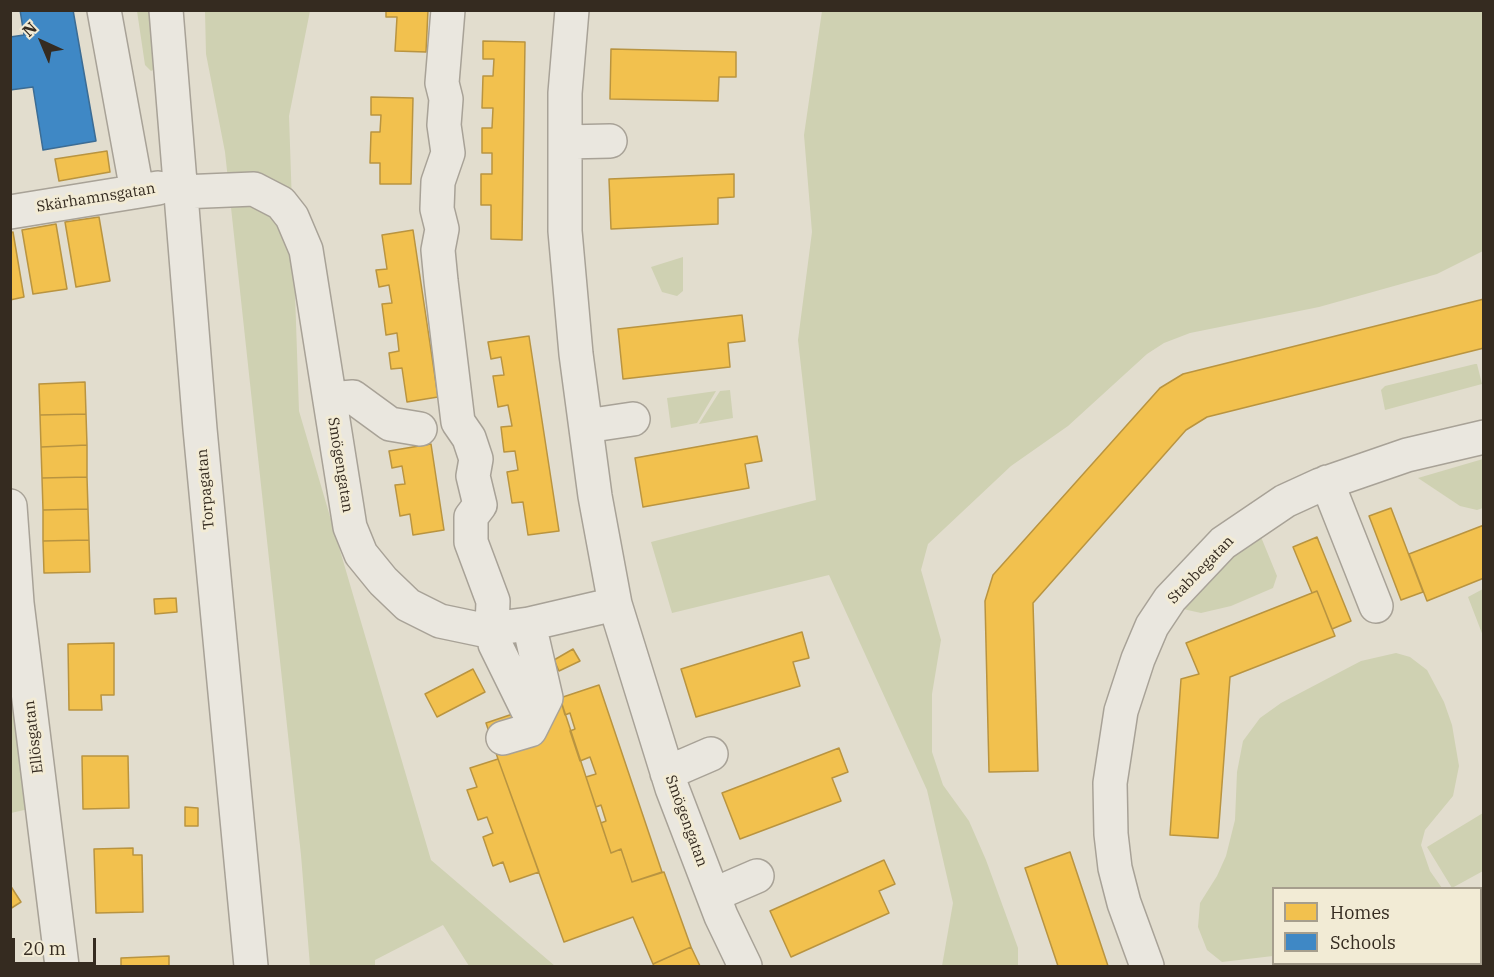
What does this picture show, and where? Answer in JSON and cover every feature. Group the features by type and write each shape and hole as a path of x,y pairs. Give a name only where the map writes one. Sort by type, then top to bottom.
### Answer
{"street":[{"path":"104,10 137,191"},
{"name":"Torpagatan","path":"166,10 224,686 251,966"},
{"path":"448,10 442,83 446,99 444,125 448,153 438,182 437,209 442,229 438,250 458,422 469,438 476,459 472,476 480,505 471,517 471,542 493,601 492,629 495,644 536,704"},
{"name":"Smögengatan","path":"572,10 565,93 565,231 576,354 595,496 615,604 667,773 713,895 745,966"},
{"path":"565,142 609,141"},
{"name":"Skärhamnsgatan","path":"10,212 137,191 181,187"},
{"name":"Smögengatan","path":"181,187 254,189 281,203 292,217 306,250 350,527 362,554 383,581 408,605 440,621 492,629 529,624 615,604"},
{"path":"330,399 353,397 390,424 420,429"},
{"path":"586,426 633,418"},
{"name":"Stabbegatan","path":"1147,966 1124,903 1115,868 1111,834 1110,783 1117,730 1138,659 1152,626 1170,599 1223,543 1285,501 1327,482 1407,455 1484,437"},
{"path":"1327,482 1376,606"},
{"name":"Ellösgatan","path":"10,506 17,603 62,966"},
{"path":"503,738 530,730 536,704 529,624"},
{"path":"667,773 711,754"},
{"path":"713,895 758,876"}],"green space":[{"path":"137,11 150,11 155,69 151,71 145,65"},
{"path":"205,11 310,11 289,116 299,411 431,860 555,966 469,966 443,925 375,960 375,966 310,966 301,855 225,152 206,54"},
{"path":"822,11 1483,11 1483,251 1437,274 1319,307 1190,333 1164,343 1147,354 1068,426 1011,466 928,544 921,570 941,640 932,694 932,752 943,785 969,821 986,860 1018,948 1018,966 942,966 953,903 927,790 829,575 672,613 651,542 816,500 798,340 812,232 804,135"},
{"path":"683,257 683,291 677,296 662,292 651,267"},
{"path":"1477,364 1482,384 1385,410 1381,390 1385,386"},
{"path":"730,390 733,418 699,424 720,391"},
{"path":"716,391 697,423 671,428 667,398"},
{"path":"1483,459 1483,508 1477,510 1460,506 1418,478"},
{"path":"1261,537 1277,576 1273,588 1231,606 1201,613 1183,609 1235,554"},
{"path":"1483,589 1483,636 1468,597"},
{"path":"10,625 33,808 11,813 10,813"},
{"path":"1396,653 1410,657 1427,670 1444,702 1452,725 1459,766 1453,796 1425,830 1421,845 1430,871 1441,887 1272,887 1272,956 1222,962 1207,950 1198,927 1200,903 1217,876 1226,856 1235,820 1237,772 1243,741 1260,718 1281,703 1361,661"},
{"path":"1483,813 1483,871 1451,887 1427,847"},
{"path":"1483,894 1483,966 1284,965 1482,965"}],"building: Homes":[{"path":"386,10 428,10 426,52 395,51 397,17 386,17"},
{"path":"483,41 525,42 522,240 491,239 491,205 481,205 481,174 492,174 492,153 482,153 482,128 492,128 493,108 482,108 483,76 493,76 494,59 483,59"},
{"path":"611,49 736,52 736,77 719,77 718,101 610,99"},
{"path":"371,97 413,98 411,184 380,184 380,163 370,163 371,132 380,132 381,115 371,115"},
{"path":"107,151 110,172 59,181 55,159"},
{"path":"734,174 734,197 718,198 718,224 611,229 609,179"},
{"path":"99,217 110,281 76,287 65,222"},
{"path":"56,224 67,289 33,294 22,230"},
{"path":"413,230 438,397 407,402 402,368 391,369 389,353 399,351 397,333 386,335 382,304 392,303 389,285 379,287 376,270 387,269 382,235"},
{"path":"13,232 24,297 10,300 10,233"},
{"path":"1484,299 1484,348 1207,417 1186,430 1033,603 1038,771 989,772 985,601 993,575 1160,388 1183,374"},
{"path":"742,315 745,341 728,343 730,367 623,379 618,329"},
{"path":"529,336 559,531 528,535 523,502 512,503 507,472 518,470 515,451 504,452 501,427 512,426 508,405 498,407 493,376 504,375 501,357 491,359 488,342"},
{"path":"85,382 86,414 40,415 39,384"},
{"path":"86,414 87,445 41,447 40,415"},
{"path":"757,436 762,461 745,464 749,488 643,507 635,458"},
{"path":"431,444 444,530 413,535 410,514 400,516 395,485 405,484 402,466 392,468 389,451"},
{"path":"87,445 87,477 42,478 41,447"},
{"path":"87,477 88,509 43,510 42,478"},
{"path":"1391,508 1423,592 1401,600 1369,516"},
{"path":"88,509 89,540 43,541 43,510"},
{"path":"1484,525 1484,578 1427,601 1409,554"},
{"path":"1317,537 1351,621 1332,629 1317,591 1312,593 1293,547"},
{"path":"89,540 90,572 44,573 43,541"},
{"path":"1317,591 1335,636 1230,677 1218,838 1170,835 1181,679 1199,674 1186,643"},
{"path":"176,598 177,612 155,614 154,599"},
{"path":"802,632 809,658 793,662 800,686 696,717 681,669"},
{"path":"114,643 114,695 101,695 102,710 69,710 68,644"},
{"path":"573,649 580,661 559,671 554,660"},
{"path":"473,669 485,692 437,717 425,694"},
{"path":"599,685 662,872 632,882 621,849 611,853 601,823 606,821 601,805 596,807 586,777 596,774 590,757 580,761 570,731 575,729 570,713 565,715 560,698"},
{"path":"560,698 611,853 621,849 632,882 664,872 691,947 653,964 633,917 564,942 498,759 486,723"},
{"path":"839,748 848,772 832,778 841,801 740,839 722,793"},
{"path":"82,756 128,756 129,808 83,809"},
{"path":"498,759 539,872 510,882 503,862 493,866 483,837 493,833 487,817 478,820 467,790 477,787 470,768"},
{"path":"185,807 198,808 198,826 185,826"},
{"path":"133,848 133,855 142,855 143,912 96,913 94,849"},
{"path":"1070,852 1108,966 1058,966 1025,868"},
{"path":"884,860 895,884 879,891 889,913 791,957 770,911"},
{"path":"10,885 21,902 10,909"},
{"path":"691,947 700,966 654,966 653,964"},
{"path":"169,956 169,966 121,966 121,958"}],"building: Schools":[{"path":"20,10 73,10 96,141 43,150 33,87 10,90 10,37 24,35"}]}
